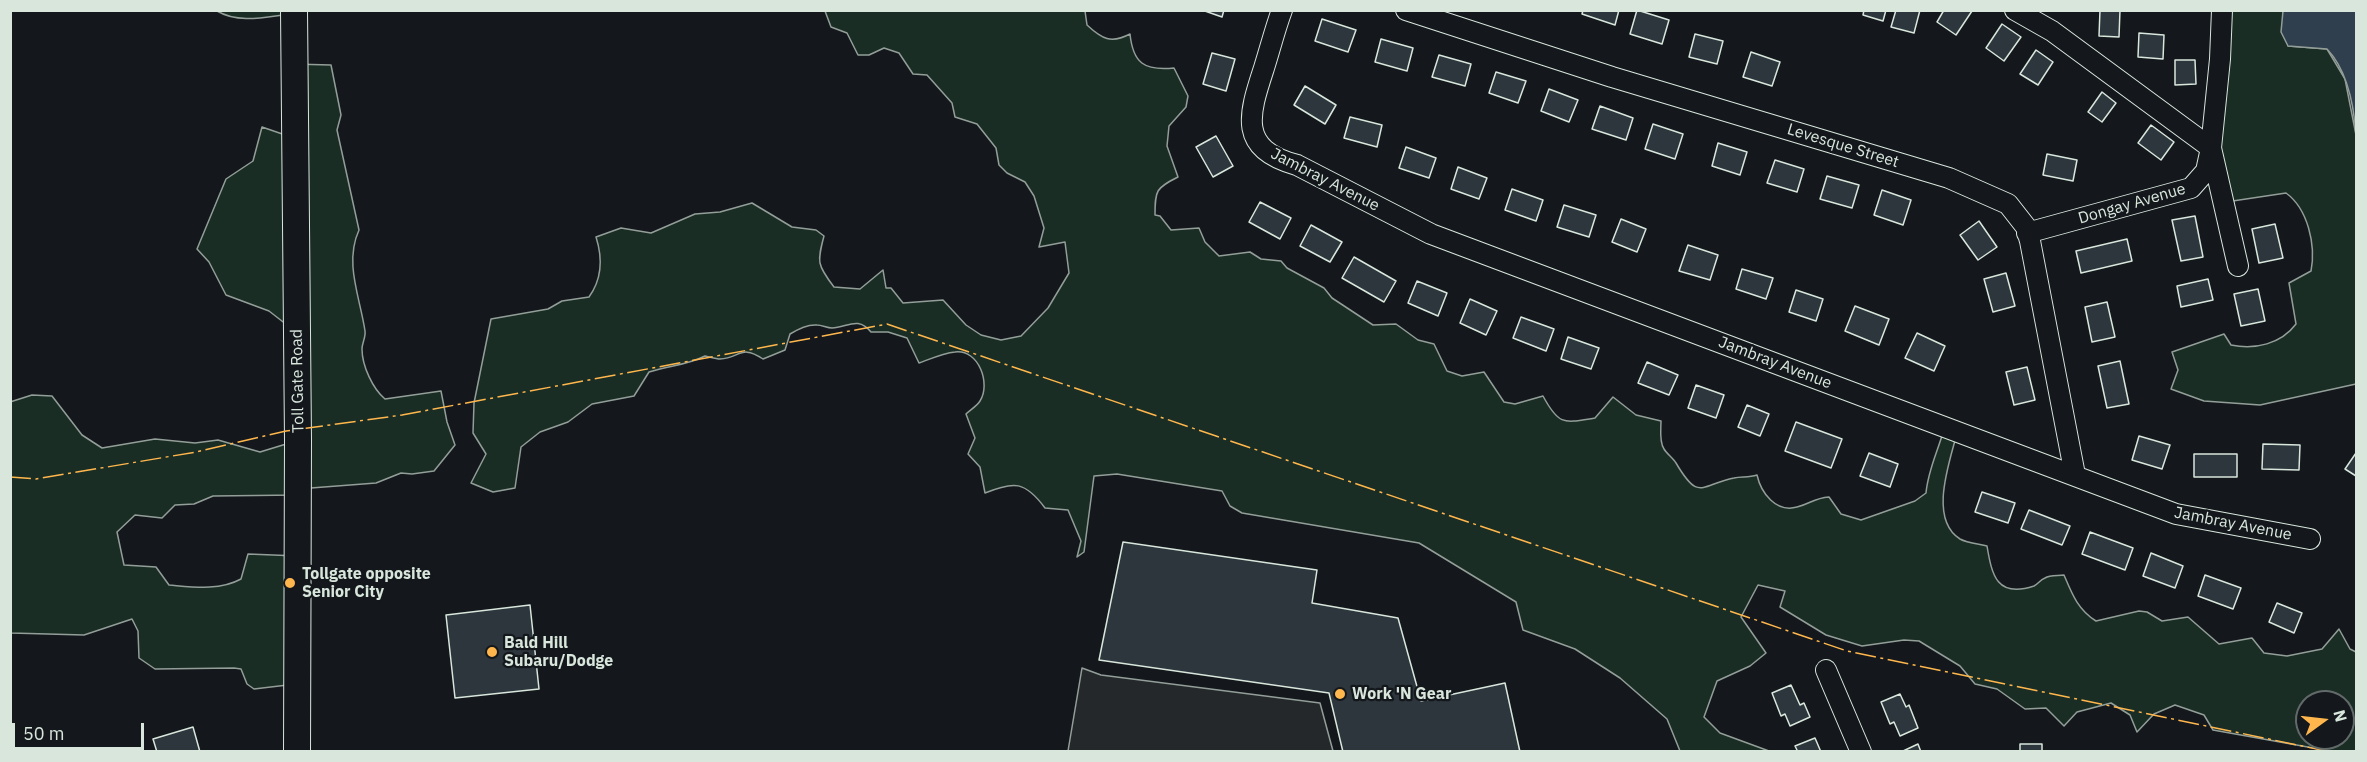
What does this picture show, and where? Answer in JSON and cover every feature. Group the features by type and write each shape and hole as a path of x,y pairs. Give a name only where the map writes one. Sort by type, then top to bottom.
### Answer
{"main road":[{"name":"Toll Gate Road","path":"294,10 298,440 297,752"}],"street":[{"name":"Jambray Avenue","path":"1282,10 1251,110 1251,126 1258,141 1269,154 1278,159 1298,165 1431,234 2176,514 2310,539"},
{"name":"Levesque Street","path":"1406,10 1612,78 1949,178 2008,204 2020,218 2028,233 2075,475"},
{"path":"2222,10 2211,148 2238,266"},
{"path":"2020,12 2052,31 2157,106 2211,148"},
{"name":"Dongay Avenue","path":"2028,233 2192,188 2206,171 2211,148"},
{"path":"1826,670 1861,752"}],"green space":[{"path":"217,11 290,11 290,14 243,18"},
{"path":"825,11 1085,11 1087,25 1102,37 1117,39 1130,34 1134,52 1142,63 1155,68 1174,68 1188,96 1186,107 1169,126 1167,146 1178,177 1161,187 1156,195 1155,215 1160,216 1171,230 1199,228 1205,242 1219,256 1250,252 1261,259 1281,261 1287,268 1324,288 1332,298 1373,325 1396,324 1418,340 1434,344 1447,371 1462,376 1484,372 1504,402 1515,404 1543,396 1558,417 1563,420 1576,421 1595,418 1613,397 1636,415 1661,421 1662,446 1695,487 1707,487 1734,478 1757,475 1766,495 1782,507 1797,507 1829,497 1841,514 1861,520 1915,501 1926,493 1931,468 1944,429 1957,433 1946,474 1943,504 1945,518 1950,530 1960,539 1987,546 1994,575 2004,587 2022,589 2034,586 2047,577 2064,575 2080,607 2096,621 2139,611 2147,612 2162,621 2188,617 2219,644 2252,638 2264,653 2287,656 2322,649 2339,629 2350,649 2356,652 2356,751 2324,750 2355,750 2355,690 2295,690 2295,745 2213,730 2204,715 2175,705 2154,714 2137,732 2130,715 2111,703 2077,712 2064,726 2046,708 2025,709 1997,689 1975,684 1960,666 1919,641 1904,640 1862,646 1826,635 1780,607 1785,591 1758,585 1741,617 1766,653 1750,666 1717,681 1704,717 1720,733 1769,751 1680,751 1667,719 1620,678 1575,649 1523,630 1516,602 1419,543 1242,513 1230,506 1222,491 1117,474 1094,476 1084,552 1077,557 1081,541 1068,510 1045,508 1025,488 1018,486 1004,486 985,493 980,467 968,454 975,438 966,414 980,401 984,386 981,369 971,356 955,352 919,363 907,338 888,332 871,332 862,324 857,323 832,328 819,325 803,327 790,334 785,350 763,359 745,352 720,359 705,356 691,362 649,372 634,396 592,404 568,422 540,432 521,447 515,488 493,492 471,483 486,454 473,433 474,403 491,319 548,309 562,301 589,297 597,283 600,268 600,253 596,237 621,228 651,233 695,214 720,212 752,203 792,227 816,230 824,236 820,263 834,287 860,289 883,270 886,288 891,288 903,303 943,300 966,325 981,335 1001,340 1021,336 1048,308 1069,273 1065,242 1039,247 1044,228 1034,196 1025,182 1007,173 999,165 996,148 977,124 955,117 952,103 927,75 913,74 899,53 884,48 869,55 858,55 847,33 831,27"},
{"path":"2225,11 2283,11 2288,46 2327,49 2345,79 2356,135 2356,384 2260,405 2204,401 2171,389 2178,370 2172,352 2224,334 2231,345 2258,346 2275,341 2290,331 2296,324 2289,283 2311,271 2312,250 2309,228 2300,208 2286,193 2226,202 2212,151"},
{"path":"292,64 331,65 341,115 337,130 359,230 355,242 353,267 365,331 362,356 369,377 385,399 441,391 447,422 455,445 434,471 401,473 376,483 298,489 297,495 213,496 194,504 175,505 162,518 135,515 117,532 124,565 156,567 169,585 206,587 233,583 241,579 248,554 298,556 296,684 254,689 247,684 241,669 155,669 139,658 138,631 132,619 84,635 11,633 10,402 32,395 52,396 82,435 102,448 155,439 195,443 218,440 260,452 296,441 296,332 269,311 226,295 209,262 197,249 226,179 253,161 262,127 291,137"}],"shaded area":[{"path":"1082,668 1101,675 1320,703 1333,751 1068,751"}],"water":[{"path":"2283,11 2356,11 2356,135 2351,101 2340,67 2327,49 2288,46 2281,32"}],"building":[{"path":"1202,10 1224,10 1222,17"},
{"path":"1583,10 1619,10 1615,25 1582,14"},
{"path":"1637,10 1669,20 1662,44 1630,34"},
{"path":"1864,10 1886,10 1883,21 1863,15"},
{"path":"1896,10 1920,10 1914,33 1891,27"},
{"path":"1944,10 1972,11 1956,35 1937,22"},
{"path":"2100,10 2120,10 2119,37 2099,36"},
{"path":"1322,19 1356,30 1348,52 1315,41"},
{"path":"2002,24 2021,37 2004,61 1986,48"},
{"path":"2139,33 2164,35 2163,59 2138,57"},
{"path":"1695,34 1723,41 1717,64 1689,57"},
{"path":"1381,39 1413,48 1407,71 1375,62"},
{"path":"2036,50 2053,62 2038,85 2020,74"},
{"path":"1751,52 1780,62 1772,86 1743,77"},
{"path":"1212,53 1235,59 1226,91 1203,84"},
{"path":"1439,55 1471,64 1465,86 1432,77"},
{"path":"2175,60 2195,60 2196,84 2175,85"},
{"path":"1496,72 1526,81 1518,103 1489,93"},
{"path":"1305,86 1336,105 1325,124 1294,105"},
{"path":"1549,89 1578,100 1569,122 1541,111"},
{"path":"2102,92 2116,103 2102,122 2088,112"},
{"path":"1600,106 1633,118 1626,140 1592,129"},
{"path":"1350,117 1382,125 1377,147 1344,138"},
{"path":"1653,124 1683,134 1675,159 1645,149"},
{"path":"2151,125 2174,142 2161,160 2138,143"},
{"path":"1216,136 1233,166 1213,177 1196,147"},
{"path":"1718,143 1747,152 1740,175 1712,166"},
{"path":"1406,147 1436,158 1429,178 1399,168"},
{"path":"2047,154 2077,160 2073,181 2043,175"},
{"path":"1775,160 1804,169 1797,192 1767,183"},
{"path":"1458,167 1487,178 1479,199 1451,189"},
{"path":"1827,176 1859,185 1852,208 1820,199"},
{"path":"1512,189 1543,200 1536,221 1505,210"},
{"path":"1882,190 1911,200 1903,225 1874,215"},
{"path":"1260,202 1291,218 1280,239 1249,222"},
{"path":"1564,205 1596,215 1589,237 1557,227"},
{"path":"2195,216 2203,257 2181,261 2172,220"},
{"path":"1621,219 1646,229 1637,252 1612,242"},
{"path":"1979,221 1997,247 1978,260 1960,235"},
{"path":"2275,224 2283,258 2259,263 2252,229"},
{"path":"1311,225 1342,242 1330,262 1300,246"},
{"path":"2127,239 2132,261 2081,273 2076,251"},
{"path":"1688,245 1718,255 1710,280 1679,271"},
{"path":"1354,257 1396,281 1384,302 1342,278"},
{"path":"1742,269 1773,278 1766,299 1736,289"},
{"path":"2006,273 2015,306 1993,312 1984,279"},
{"path":"2208,279 2213,300 2181,307 2177,286"},
{"path":"1417,281 1447,293 1438,316 1408,303"},
{"path":"2258,289 2265,321 2241,326 2234,294"},
{"path":"1796,290 1823,299 1816,321 1789,312"},
{"path":"1470,299 1497,311 1486,335 1460,323"},
{"path":"2107,302 2115,337 2092,342 2085,307"},
{"path":"1855,306 1889,319 1879,345 1845,331"},
{"path":"1521,317 1554,329 1546,351 1513,338"},
{"path":"1917,333 1945,346 1934,371 1905,358"},
{"path":"1568,337 1599,348 1591,369 1561,359"},
{"path":"2120,361 2129,404 2107,408 2098,366"},
{"path":"1647,362 1678,375 1669,395 1638,383"},
{"path":"2027,367 2035,400 2014,405 2006,372"},
{"path":"1696,385 1724,395 1716,418 1688,408"},
{"path":"1747,405 1769,414 1760,436 1738,427"},
{"path":"1796,422 1842,439 1831,468 1785,451"},
{"path":"2139,436 2170,445 2162,469 2132,460"},
{"path":"2263,444 2300,445 2299,470 2262,469"},
{"path":"1869,453 1898,464 1890,487 1860,476"},
{"path":"2356,453 2356,476 2345,469"},
{"path":"2194,454 2237,454 2237,477 2194,477"},
{"path":"1982,492 2015,503 2008,523 1975,512"},
{"path":"2029,510 2070,526 2062,545 2021,529"},
{"path":"2090,532 2133,548 2125,570 2082,554"},
{"path":"1123,542 1317,570 1312,603 1398,618 1421,701 1505,683 1520,752 1343,752 1329,693 1099,660"},
{"path":"2151,553 2183,566 2175,588 2143,576"},
{"path":"2205,575 2241,588 2233,609 2198,596"},
{"path":"2277,603 2302,613 2294,633 2269,622"},
{"name":"Bald Hill Subaru/Dodge","path":"530,605 539,689 455,698 446,615"},
{"path":"1791,685 1800,705 1804,703 1810,717 1790,726 1785,714 1781,716 1772,693"},
{"path":"1900,694 1906,707 1909,705 1918,728 1900,736 1894,722 1890,724 1881,702"},
{"path":"193,727 200,752 157,752 153,739"},
{"path":"1815,738 1821,752 1798,752 1795,746"},
{"path":"1918,744 1921,752 1901,752"},
{"path":"2020,744 2042,744 2042,752 2020,752"}],"power":[{"path":"10,477 36,479 196,452 286,431 402,415 887,324 1847,651 2331,752"}],"place":[{"name":"Tollgate opposite Senior City","path":"290,583"},
{"name":"Bald Hill Subaru/Dodge","path":"492,652"},
{"name":"Work 'N Gear","path":"1340,694"}]}
